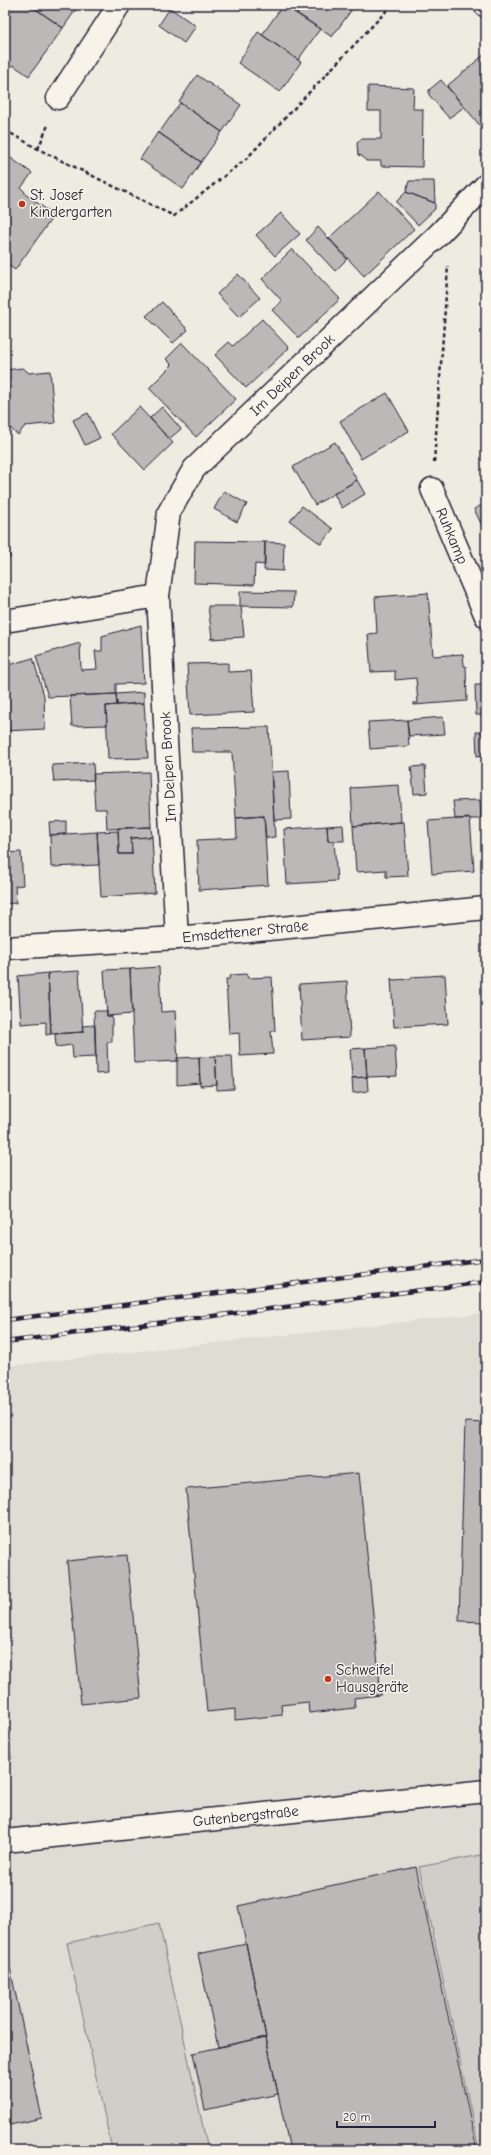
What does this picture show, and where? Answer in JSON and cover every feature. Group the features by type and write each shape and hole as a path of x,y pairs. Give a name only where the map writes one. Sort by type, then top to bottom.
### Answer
{"street":[{"path":"58,98 120,5"},
{"name":"Im Deipen Brook","path":"177,938 158,596 169,512 194,469 439,234 486,185"},
{"name":"Ruhkamp","path":"432,488 479,582 486,616"},
{"path":"5,621 158,596"},
{"name":"Emsdettener Straße","path":"5,948 177,938 486,908"},
{"name":"Gutenbergstraße","path":"5,1841 486,1791"}],"path":[{"path":"5,130 38,149 174,216 247,158 392,5"},
{"path":"432,488 449,251 439,234"}],"shaded area":[{"path":"486,1313 486,2150 5,2150 5,1366"},
{"path":"486,1854 486,2150 479,2150 419,1867"},
{"path":"159,1923 208,2150 112,2150 67,1943"}],"building":[{"path":"7,5 30,5 63,28 29,76 13,65 9,71 5,68 5,8"},
{"path":"30,5 79,5 63,28"},
{"path":"283,5 320,29 298,60 262,35"},
{"path":"285,5 355,5 332,37"},
{"path":"170,8 196,26 184,43 159,25"},
{"path":"258,32 301,62 280,92 238,63"},
{"path":"486,53 486,125 482,128 447,86"},
{"path":"197,75 241,105 222,132 179,102"},
{"path":"441,80 464,107 449,118 429,95 429,90"},
{"path":"368,86 414,88 413,109 423,109 422,167 381,166 381,161 366,161 362,156 358,155 357,143 362,139 381,139 381,111 368,111"},
{"path":"180,103 222,132 201,162 159,133"},
{"path":"158,132 201,162 183,189 140,159"},
{"name":"St. Josef Kindergarten","path":"5,154 32,173 21,188 25,194 54,215 15,270 5,263"},
{"path":"409,181 434,181 435,203 406,192"},
{"path":"379,191 414,229 364,276 329,238"},
{"path":"406,192 435,203 435,209 418,225 396,202"},
{"path":"281,213 300,234 275,256 256,235"},
{"path":"318,227 347,259 335,271 306,240"},
{"path":"292,249 340,299 299,338 272,310 282,301 262,279"},
{"path":"238,274 260,298 239,317 217,294"},
{"path":"162,302 188,330 173,343 146,316"},
{"path":"262,319 289,348 246,388 215,355 229,342 233,346"},
{"path":"182,343 236,399 196,437 149,388 172,365 166,359"},
{"path":"23,368 29,373 50,371 55,423 25,426 18,435 10,428 5,429 5,370"},
{"path":"387,393 409,431 361,459 340,421"},
{"path":"139,407 173,443 145,470 111,434"},
{"path":"162,407 181,429 169,439 150,418"},
{"path":"88,413 100,438 85,445 73,420"},
{"path":"335,442 357,480 315,505 293,467"},
{"path":"357,480 365,494 342,508 334,494"},
{"path":"224,491 247,504 237,522 214,509"},
{"path":"486,503 486,534 474,509"},
{"path":"302,506 333,529 321,544 290,521"},
{"path":"5,509 10,558 5,558"},
{"path":"195,541 265,542 265,565 255,564 254,585 194,583"},
{"path":"265,542 284,543 283,571 264,570"},
{"path":"240,591 294,592 293,607 240,606"},
{"path":"428,593 433,656 463,654 464,666 466,666 467,701 414,705 413,703 418,703 416,678 395,680 395,671 371,672 368,634 377,633 375,597"},
{"path":"208,606 241,606 244,637 210,639 212,638"},
{"path":"141,625 144,683 116,684 116,694 48,697 36,656 80,643 81,670 97,669 95,651 102,651 102,636"},
{"path":"33,658 44,696 45,729 5,731 5,666"},
{"path":"228,663 228,672 251,671 254,712 190,715 187,664"},
{"path":"475,685 486,685 486,715 476,715"},
{"path":"144,692 144,703 117,705 116,694"},
{"path":"116,694 117,705 106,706 107,725 72,726 70,696"},
{"path":"144,703 148,758 108,759 106,706"},
{"path":"443,717 445,734 409,736 407,720"},
{"path":"407,720 409,746 370,749 368,722"},
{"path":"269,727 275,837 266,838 264,816 236,818 232,752 192,752 191,728"},
{"path":"476,732 486,732 486,755 477,756"},
{"path":"93,763 94,780 54,782 52,765"},
{"path":"425,766 427,793 414,794 411,767"},
{"path":"289,771 291,819 274,820 271,772"},
{"path":"149,772 151,827 107,829 106,809 95,809 93,774"},
{"path":"399,785 401,822 353,826 351,788"},
{"path":"480,800 481,819 455,819 453,801"},
{"path":"264,816 268,885 199,890 197,840 237,838 236,818"},
{"path":"470,818 474,871 432,874 428,821"},
{"path":"66,821 66,834 50,835 49,822"},
{"path":"404,822 408,876 386,877 386,870 356,872 353,826"},
{"path":"343,825 344,841 328,841 327,826"},
{"path":"327,826 328,841 334,841 337,881 287,884 284,829"},
{"path":"151,827 152,837 131,838 132,854 119,854 118,828"},
{"path":"118,831 119,854 132,854 131,838 152,837 155,893 101,897 97,832"},
{"path":"97,832 99,865 51,867 50,835"},
{"path":"21,852 23,885 15,886 16,903 5,904 5,853"},
{"path":"159,967 161,1012 175,1011 178,1061 134,1063 130,969"},
{"path":"130,969 132,1014 107,1016 104,970"},
{"path":"79,971 83,1032 51,1034 48,973"},
{"path":"48,973 51,1034 46,1035 46,1022 21,1024 18,976"},
{"path":"246,974 248,978 272,977 275,1031 271,1031 273,1054 240,1056 239,1033 229,1034 226,979 229,979 231,975"},
{"path":"445,975 448,1024 394,1027 391,978 393,980 411,979 411,977"},
{"path":"347,981 350,1037 302,1040 299,984"},
{"path":"94,1011 107,1011 107,1016 112,1016 112,1042 107,1042 108,1073 96,1074"},
{"path":"95,1025 96,1057 73,1058 72,1045 56,1047 55,1034 83,1032 82,1026"},
{"path":"395,1046 397,1076 367,1077 365,1048"},
{"path":"365,1048 367,1077 352,1078 350,1049"},
{"path":"215,1056 217,1085 200,1086 199,1057"},
{"path":"215,1056 232,1056 234,1089 217,1090"},
{"path":"199,1057 200,1083 177,1085 177,1058"},
{"path":"367,1077 368,1091 353,1093 352,1078"},
{"path":"465,1422 486,1423 486,1720 482,1720 484,1622 459,1621"},
{"path":"359,1473 381,1695 354,1698 355,1708 309,1713 308,1702 281,1705 282,1715 235,1720 235,1709 207,1712 186,1489"},
{"path":"127,1555 141,1698 81,1704 67,1561"},
{"path":"5,1701 11,1759 5,1760"},
{"path":"416,1867 477,2150 290,2150 238,1906"},
{"path":"5,1944 42,2118 5,2126"},
{"path":"246,1944 266,2037 218,2047 198,1954"},
{"path":"266,2037 278,2094 205,2110 193,2053"}],"railway":[{"path":"5,1320 486,1259"},
{"path":"5,1342 486,1282"}],"place":[{"name":"St. Josef Kindergarten","path":"22,204"},
{"name":"Schweifel Hausgeräte","path":"328,1679"}]}
